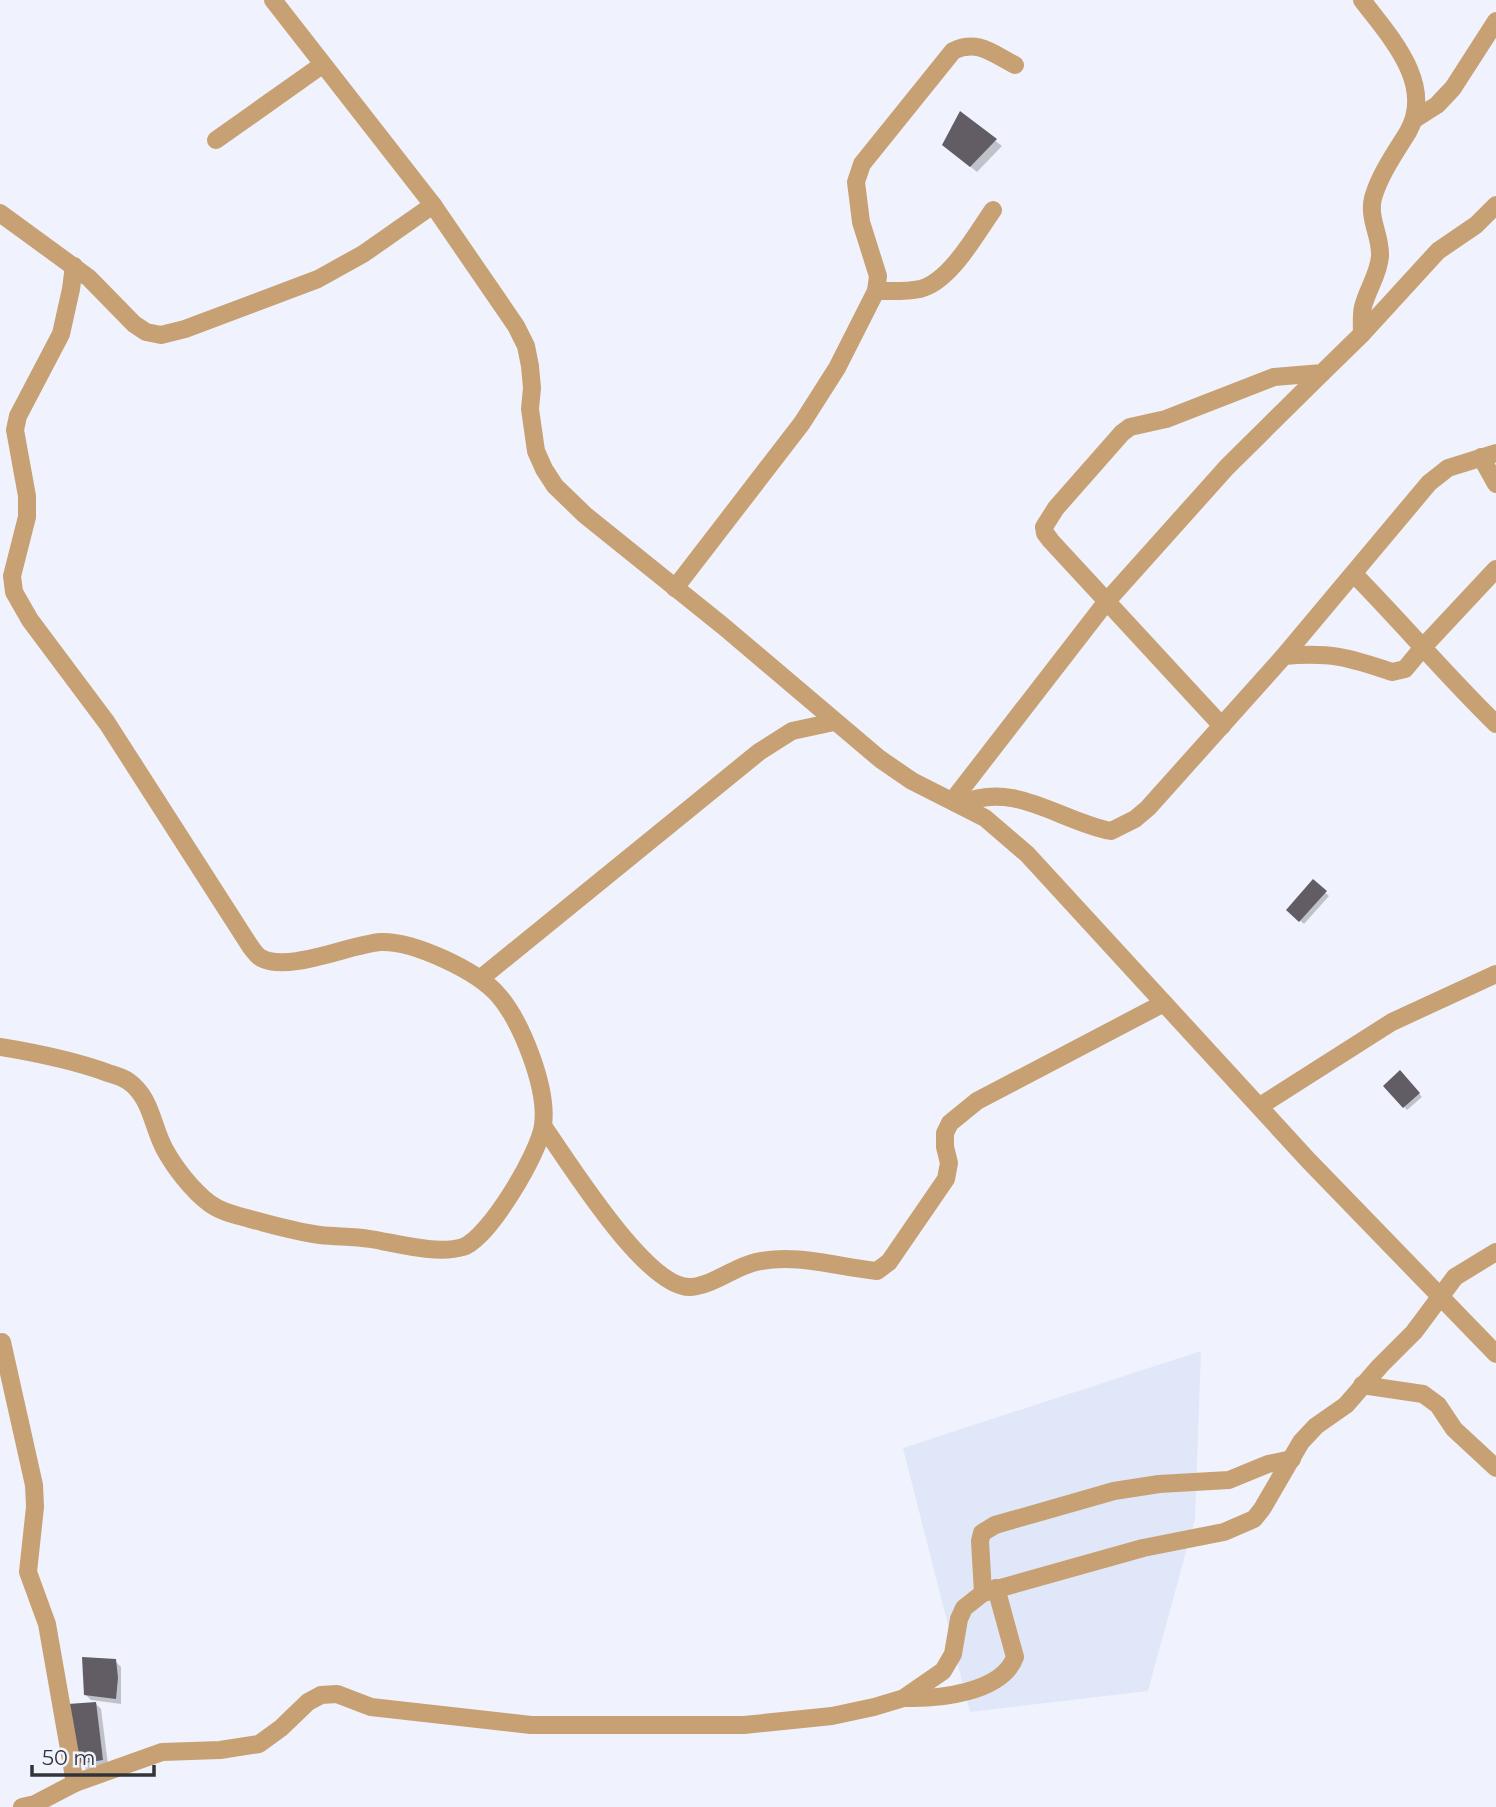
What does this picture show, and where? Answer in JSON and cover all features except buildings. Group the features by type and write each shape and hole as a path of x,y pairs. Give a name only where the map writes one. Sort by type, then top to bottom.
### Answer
{"street":[{"path":"273,0 321,65 433,205 516,326 526,346 536,451 555,486 585,515 834,722 896,770 985,818 1027,854 1402,1259 1496,1354"},
{"path":"1362,0 1413,75 1417,89 1415,119 1379,181 1373,201 1372,219 1380,256 1363,308 1362,334"},
{"path":"1415,119 1437,105 1453,88 1496,21"},
{"path":"675,588 802,423 836,368 877,291 878,276 861,222 856,182 862,164 953,51 973,45 1015,65"},
{"path":"216,140 321,65"},
{"path":"0,213 107,294 134,324 146,332 161,335 318,279 363,254 433,205"},
{"path":"957,802 1107,601 1227,467 1362,334 1438,251 1476,225 1496,205"},
{"path":"877,291 922,288 937,282 993,210"},
{"path":"0,1047 84,1064 127,1079 149,1106 165,1150 197,1192 212,1205 241,1217 322,1235 344,1235 441,1250 464,1247 475,1239 500,1209 528,1166 543,1126 541,1090 515,1019 499,996 481,978 423,951 381,942 319,957 280,962 261,958 250,946 107,723 30,621 14,592 12,576 27,517 27,496 16,430 18,416 61,334 74,267"},
{"path":"1222,726 1051,541 1044,527 1056,508 1122,433 1130,428 1166,419 1274,376 1322,373"},
{"path":"957,802 988,795 1037,803 1078,823 1111,831 1135,819 1148,808 1284,656 1429,483 1448,468 1489,455 1496,484"},
{"path":"1284,656 1319,653 1338,655 1392,672 1405,670 1496,569"},
{"path":"1354,574 1496,724"},
{"path":"481,978 759,752 792,731 812,724 834,722"},
{"path":"1260,1106 1392,1022 1496,974"},
{"path":"543,1126 629,1246 656,1272 674,1282 690,1287 755,1262 800,1258 877,1271 889,1262 946,1179 949,1163 944,1133 960,1113 977,1101 1164,1003"},
{"path":"904,1698 943,1671 953,1654 959,1619 964,1608 990,1591 1143,1548 1224,1532 1254,1519 1301,1442 1316,1426 1346,1405 1414,1332 1455,1277 1496,1252"},
{"path":"2,1342 34,1485 35,1517 28,1572 47,1624 75,1783"},
{"path":"1362,1385 1423,1394 1437,1405 1454,1429 1496,1468"},
{"path":"22,1807 35,1804 75,1783 162,1752 220,1750 259,1744 281,1728 308,1702 321,1695 337,1694 371,1707 388,1710 478,1718 500,1723 744,1725 832,1716 904,1698 927,1699 956,1695 988,1683 1010,1669 1015,1657 990,1591 979,1541 982,1533 995,1525 1115,1491 1159,1484 1228,1480 1268,1464 1292,1459"}],"shaded area":[{"path":"1201,1351 1195,1519 1148,1691 970,1712 903,1448"}]}
